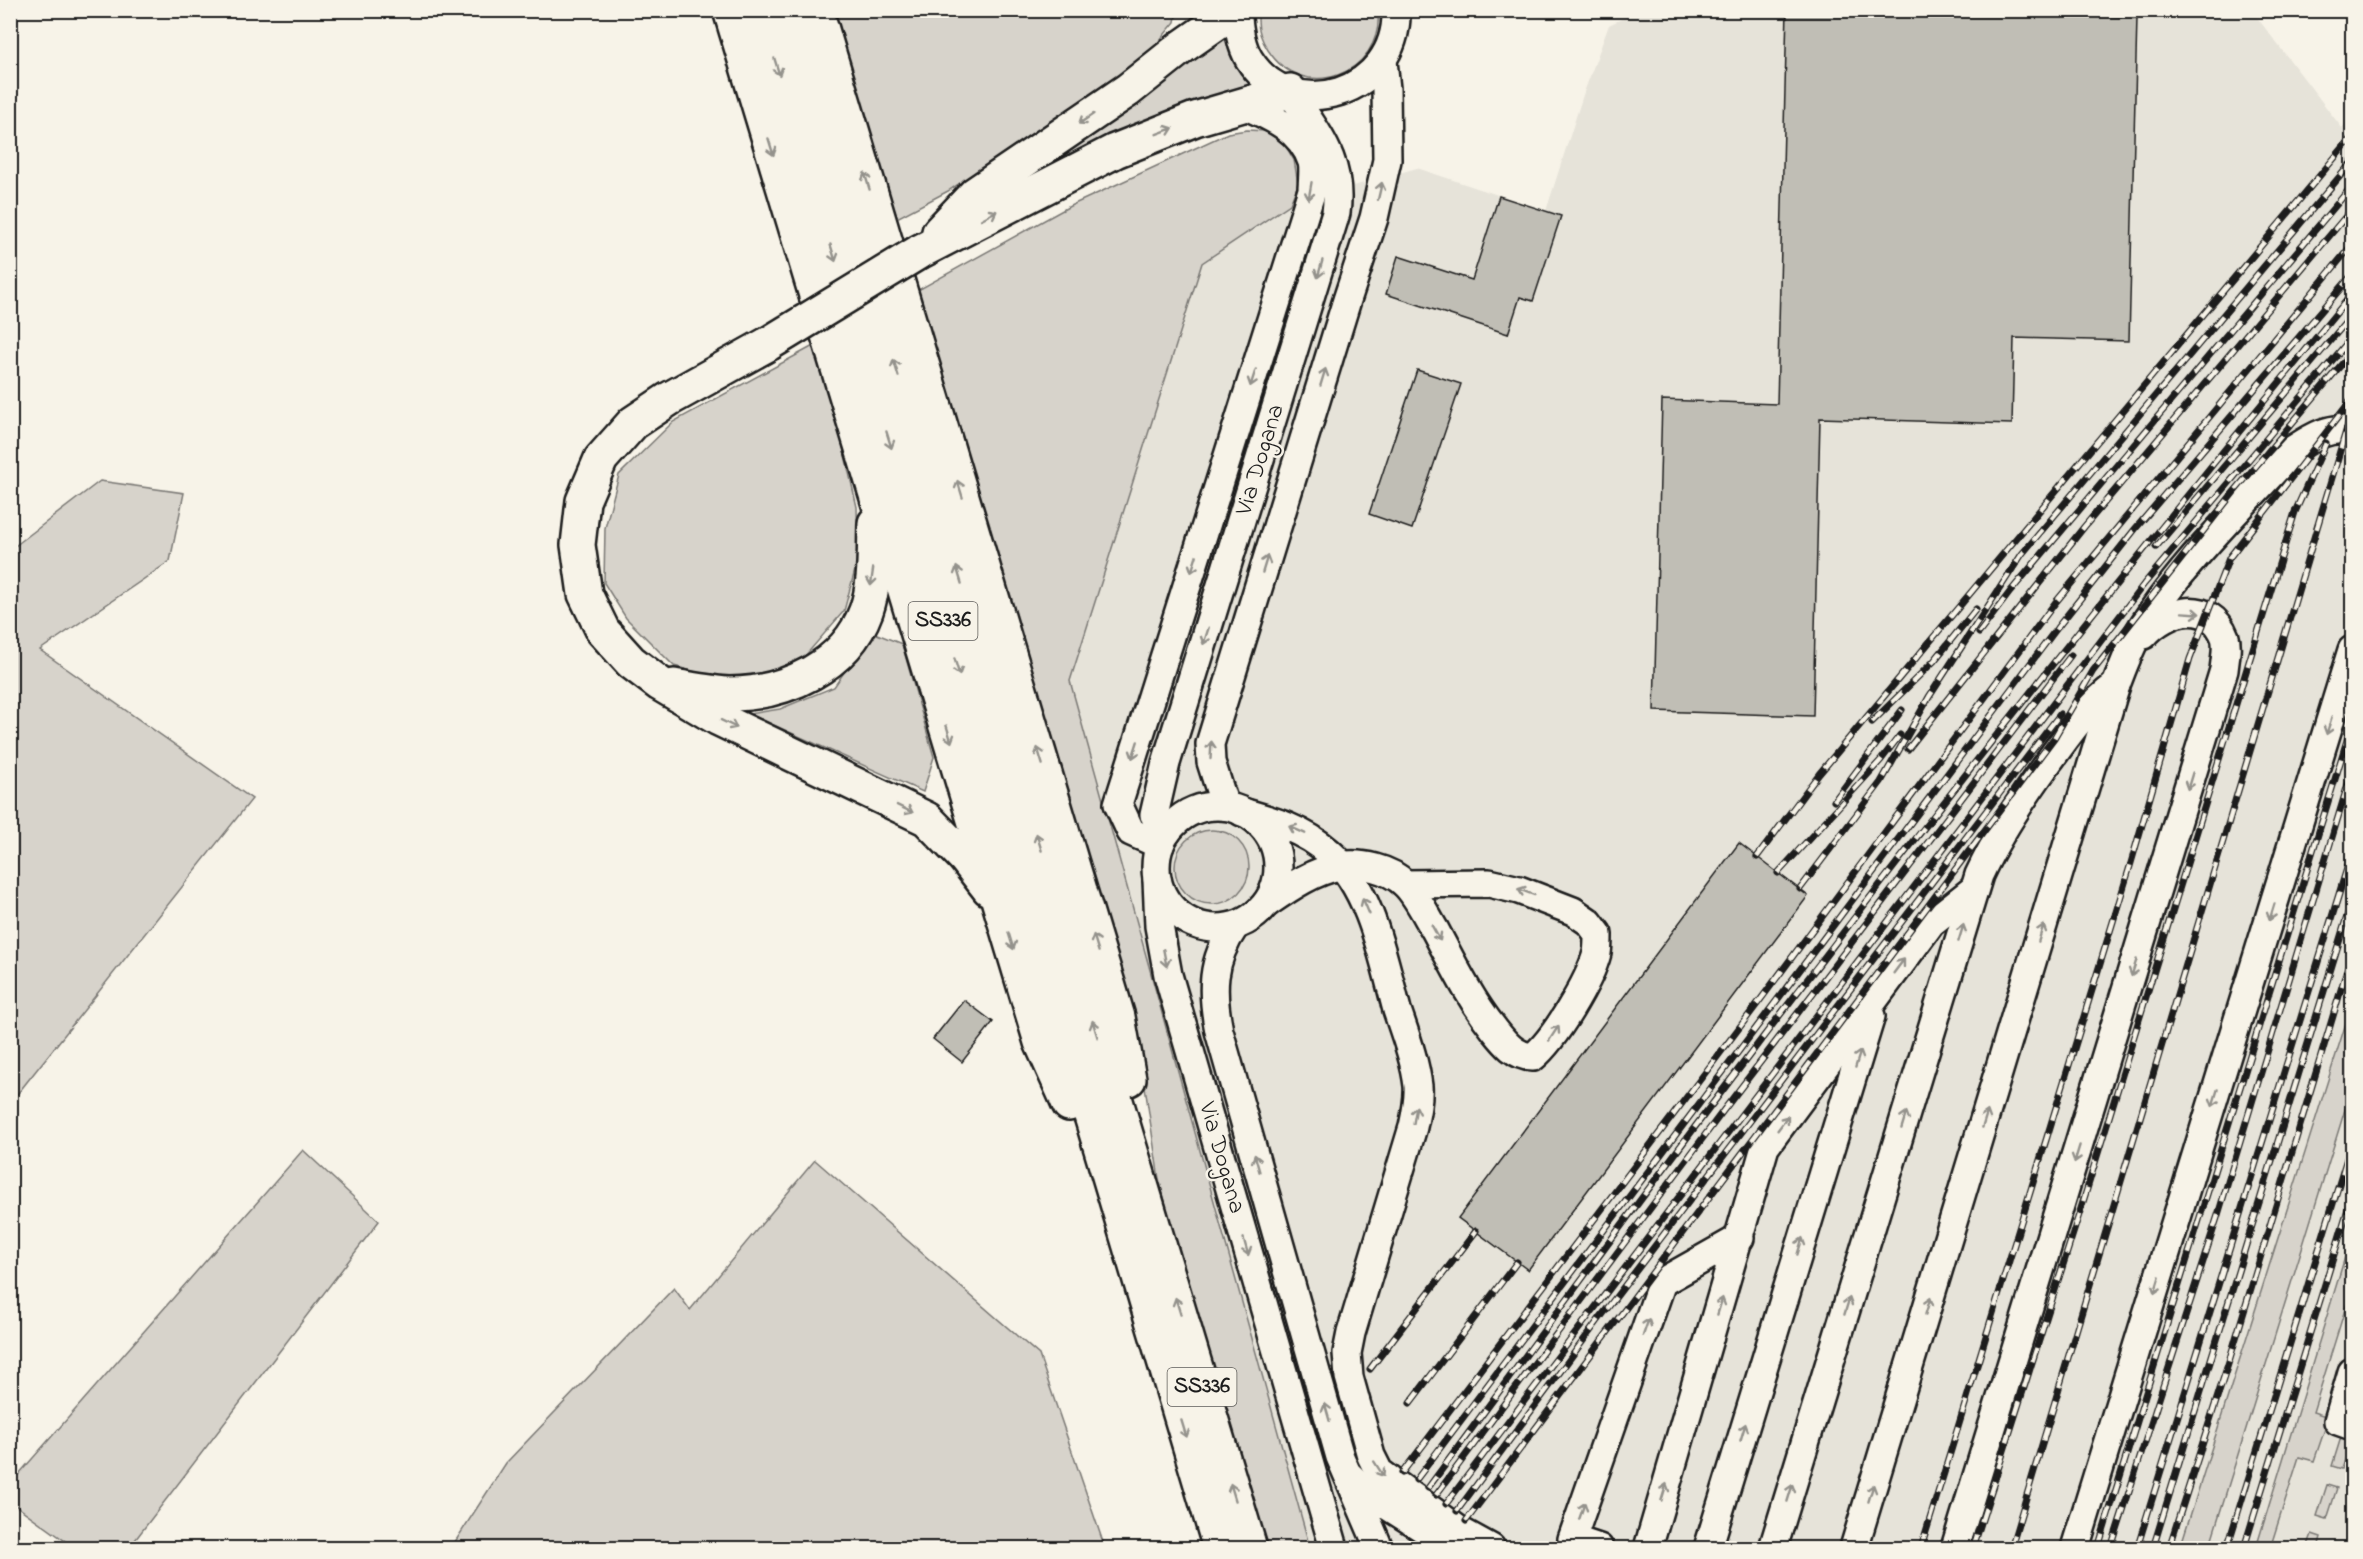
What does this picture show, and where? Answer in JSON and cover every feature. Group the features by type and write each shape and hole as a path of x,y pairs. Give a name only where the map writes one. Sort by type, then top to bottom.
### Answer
{"highway":[{"path":"730,10 1041,1042 1140,1229"},
{"name":"SS336","path":"761,10 1140,1229 1250,1548"},
{"name":"SS336","path":"789,10 1140,1229 1220,1548"},
{"path":"816,10 1118,1017 1140,1229"},
{"path":"823,10 849,121"},
{"path":"1182,46 1190,10"},
{"path":"919,252 975,194 1128,90 1182,46 1236,10"},
{"path":"1001,906 965,858 927,819 719,719 660,684 631,662 603,631 585,594 578,545 583,501 601,459 633,423 669,399 768,344 919,252 1115,151 1195,119 1292,94"},
{"path":"660,684 729,694 782,687 815,671 846,647 866,611 873,574 876,498"}],"street":[{"path":"1236,10 1239,35 1249,59 1267,79 1292,94 1316,96 1341,92 1365,80 1383,61 1392,43 1396,10"},
{"name":"Via Dogana","path":"1234,809 1210,762 1210,744 1374,218 1387,160 1386,89 1383,61"},
{"path":"1292,94 1312,163 1312,190 1118,804 1131,832 1163,839 1178,820 1196,810 1234,809 1291,827 1306,834 1330,853 1341,866 1367,908 1418,1087 1416,1110 1400,1171 1351,1333 1347,1366 1375,1465 1384,1478 1460,1531 1491,1548"},
{"name":"Via Dogana","path":"1292,94 1332,162 1338,181 1336,213 1166,763 1154,814 1163,839 1157,856 1157,880 1159,927 1168,975 1331,1538"},
{"path":"1244,105 1280,121 1299,139 1312,163"},
{"path":"1854,1548 2116,684 2128,654 2155,607 2184,570 2294,449 2326,432 2347,430 2352,432"},
{"path":"1955,1548 2224,670 2226,639 2216,620 2192,611 2178,612 2147,631 2128,654"},
{"path":"2075,1548 2352,650"},
{"path":"1773,1548 1974,889 1986,861 2028,789 2092,703 2116,684"},
{"path":"1234,809 1255,819 1274,844 1278,858 1277,880 1267,903"},
{"path":"1157,880 1165,899 1184,919 1204,927 1234,926 1251,919 1267,903 1306,879 1341,866 1359,864 1384,871 1405,884 1427,916 1484,1016 1516,1053 1524,1057 1533,1057 1548,1042 1579,994 1597,953 1598,934 1589,922 1573,911 1519,890 1490,883 1405,884"},
{"path":"1648,1548 1765,1147 1931,923 1974,889"},
{"name":"Via Dogana","path":"1234,926 1225,940 1214,978 1215,1010 1344,1468 1379,1548"},
{"path":"1708,1548 1877,996"},
{"path":"1599,1548 1572,1539 1662,1282 1740,1238"},
{"path":"2352,1372 2338,1421 2352,1426"},
{"name":"Via Dogana","path":"1301,1434 1341,1502 1362,1548"},
{"name":"Via Dogana","path":"1344,1468 1360,1497 1384,1524 1397,1534 1425,1548"},
{"name":"Via Dogana","path":"1344,1468 1366,1492 1454,1548"}],"shaded area":[{"path":"834,11 1177,11 1175,22 1144,59 948,191 897,218 849,70"},
{"path":"1259,11 1378,11 1376,33 1368,51 1355,66 1338,75 1320,78 1301,76 1283,67 1268,50 1259,31"},
{"path":"1638,11 2252,11 2342,128 2352,115 2352,1003 2180,1548 1310,1548 1070,681 1202,263 1290,204 1417,168 1546,211 1583,95 1609,25"},
{"path":"1225,32 1235,64 1250,84 1250,92 974,211"},
{"path":"1247,130 1266,131 1284,143 1294,160 1298,184 1290,204 1202,263 1070,681 1310,1548 1266,1548 1187,1284 1159,1179 1140,1054 918,290 1070,206 1228,133"},
{"path":"819,343 857,507 858,559 844,611 805,656 770,677 721,679 674,666 626,618 604,583 605,528 619,475 673,422"},
{"path":"100,481 184,493 170,561 40,650 252,799 11,1102 11,549"},
{"path":"872,632 902,644 934,757 923,792 749,714 780,709 834,687"},
{"path":"1212,830 1233,836 1243,846 1249,867 1243,888 1233,898 1212,904 1191,898 1181,888 1175,867 1181,846 1191,836"},
{"path":"2352,1004 2352,1087 2209,1548 2180,1548"},
{"path":"2352,1087 2352,1548 2209,1548"},
{"path":"303,1150 379,1221 129,1548 75,1548 11,1502 11,1483"},
{"path":"815,1160 1039,1355 1105,1548 451,1548 506,1463 674,1288 690,1310"},
{"path":"2352,1234 2352,1287 2313,1412 2329,1417 2314,1461 2299,1457 2272,1542 2287,1548 2256,1548"},
{"path":"2342,1434 2352,1438 2342,1469 2332,1466"},
{"path":"2327,1485 2337,1488 2327,1519 2317,1516"},
{"path":"2312,1534 2321,1537 2318,1548 2307,1548"}],"building":[{"path":"1787,10 1898,10 2137,17 2129,341 2014,338 2012,424 1820,418 1813,716 1654,711 1662,400 1777,404"},
{"path":"1499,196 1561,216 1533,301 1520,297 1508,334 1386,294 1398,256 1472,280"},
{"path":"1417,370 1461,384 1412,529 1369,514"},
{"path":"1739,843 1808,896 1528,1270 1458,1218"},
{"path":"964,1000 993,1022 962,1062 933,1039"}],"railway":[{"path":"1757,857 1819,774 2352,137"},
{"path":"1800,889 1881,782 1929,697 2022,554 2352,162"},
{"path":"1979,633 2010,592 2352,186"},
{"path":"1908,749 2084,527 2352,209"},
{"path":"1402,1473 1761,999 2055,603 2352,245"},
{"path":"1416,1480 2057,628 2136,528 2352,275"},
{"path":"1428,1488 1665,1167 1894,867 2120,579 2352,294"},
{"path":"2156,547 2352,315"},
{"path":"1446,1504 2144,584 2352,337"},
{"path":"1466,1521 2054,738 2093,671 2234,492 2352,352"},
{"path":"1921,1548 2131,863 2190,659 2229,558 2352,399"},
{"path":"2011,1548 2352,411"},
{"path":"1973,1548 2083,1202 2295,512 2326,443"},
{"path":"1872,722 1934,661 1976,609"},
{"path":"1436,1495 1723,1111 2071,655"},
{"path":"1834,801 1902,710"},
{"path":"1457,1511 1600,1318 2060,714"},
{"path":"2098,1548 2352,724"},
{"path":"1778,873 1881,760 1900,735"},
{"path":"2111,1548 2218,1215 2352,771"},
{"path":"2137,1548 2352,852"},
{"path":"2153,1548 2352,900"},
{"path":"2169,1548 2230,1358 2352,953"},
{"path":"2227,1548 2352,1142"},
{"path":"2244,1548 2352,1196"},
{"path":"1370,1369 1476,1231"},
{"path":"1410,1403 1517,1262"}]}
